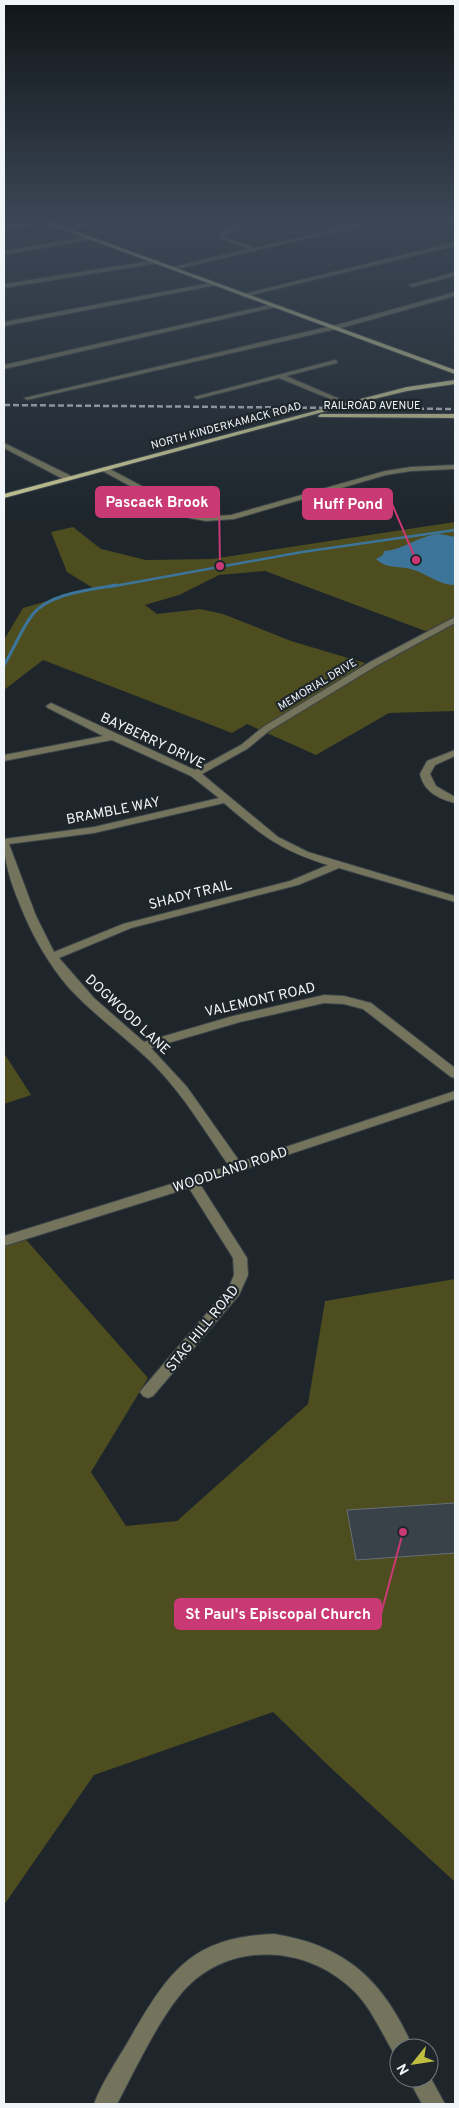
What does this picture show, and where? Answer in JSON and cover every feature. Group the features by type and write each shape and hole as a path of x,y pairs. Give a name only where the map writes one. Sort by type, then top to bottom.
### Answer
{"main road":[{"path":"310,319 455,372"},
{"name":"NORTH KINDERKAMACK ROAD","path":"4,496 346,404 455,382"},
{"path":"357,408 362,402 388,394"},
{"path":"346,404 383,415"},
{"name":"RAILROAD AVENUE","path":"289,420 322,416 455,416"}],"street":[{"path":"4,324 28,319"},
{"path":"4,367 215,319"},
{"path":"27,398 360,319"},
{"path":"197,397 335,362"},
{"path":"279,376 346,404"},
{"path":"4,445 68,478"},
{"path":"103,469 192,516 214,519 231,517 384,473 411,468 455,467"},
{"name":"MEMORIAL DRIVE","path":"196,774 244,747 266,729 373,664 455,620"},
{"name":"BAYBERRY DRIVE","path":"51,706 112,737 196,774 274,839 304,854 455,899"},
{"path":"4,758 112,737"},
{"path":"455,753 431,763 424,774 430,787 455,800"},
{"name":"BRAMBLE WAY","path":"4,843 117,825 226,799"},
{"name":"DOGWOOD LANE","path":"4,843 34,926 52,957 81,993 141,1047 178,1084 237,1168"},
{"name":"SHADY TRAIL","path":"52,957 127,926 294,883 337,865"},
{"name":"VALEMONT ROAD","path":"141,1047 238,1019 331,998 356,1002 367,1006 417,1042 455,1074"},
{"name":"WOODLAND ROAD","path":"4,1241 237,1168 455,1096"},
{"name":"STAG HILL ROAD","path":"148,1392 240,1282 242,1269 240,1258 192,1182"},
{"path":"105,2104 172,1989 185,1975 208,1959 241,1947 259,1943 286,1944 313,1952 338,1965 360,1984 379,2009 396,2038"},
{"path":"425,2088 434,2104"}],"shaded area":[{"path":"455,522 455,711 389,713 316,755 247,724 232,733 43,660 4,690 4,640 23,608 93,588 67,572 51,532 73,527 101,549 146,560 212,559","holes":["265,571 428,632 346,678 365,663 291,641 223,614 200,609 157,614 145,605 179,595 219,575"]},
{"path":"4,1053 31,1095 4,1104"},
{"path":"21,1234 148,1378 91,1472 126,1526 177,1521 308,1404 325,1301 455,1279 455,1882 273,1712 94,1775 4,1905 4,1238"}],"water":[{"path":"440,534 455,537 455,585 439,582 414,570 385,565 376,559 383,555 384,551"}],"building":[{"path":"455,1503 455,1553 356,1560 347,1510"}],"waterway":[{"path":"109,587 302,552 455,530"},
{"path":"4,665 25,626 40,607 60,597 116,585"}],"railway":[{"path":"4,405 455,409"}],"place":[{"name":"Huff Pond","path":"416,560"},
{"name":"Pascack Brook","path":"220,566"},
{"name":"St Paul's Episcopal Church","path":"403,1532"}]}
